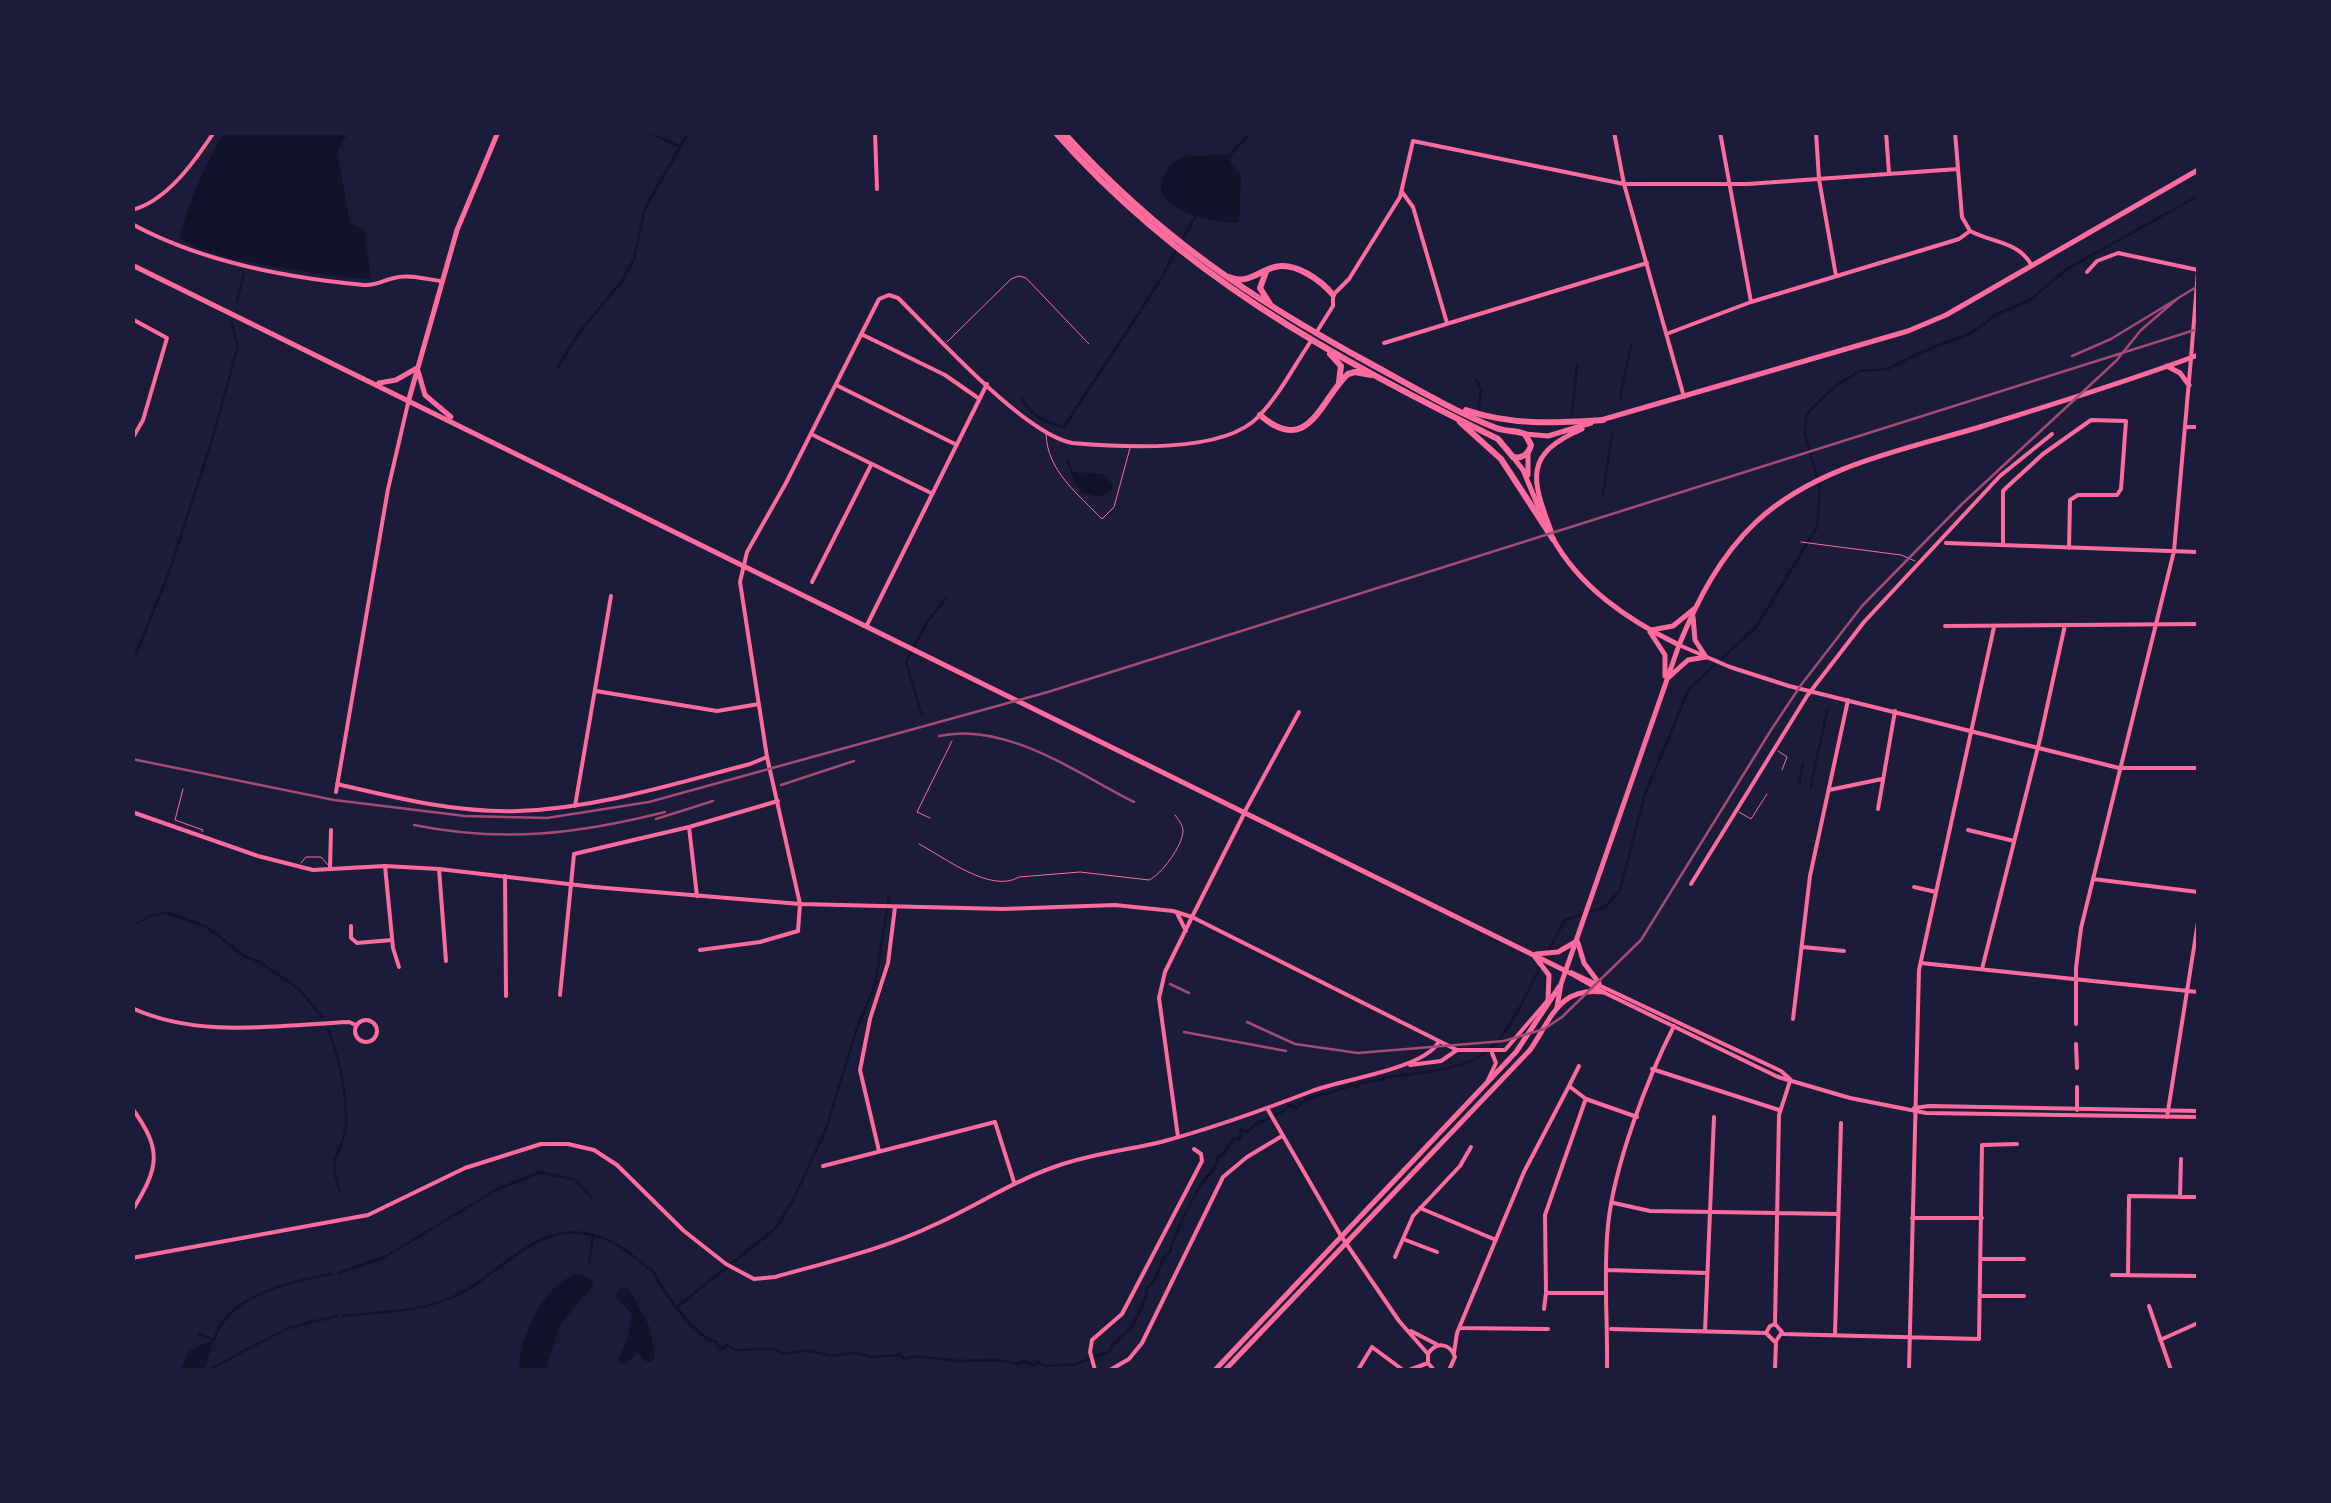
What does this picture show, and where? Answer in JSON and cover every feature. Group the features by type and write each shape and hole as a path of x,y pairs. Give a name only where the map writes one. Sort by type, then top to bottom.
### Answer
{"highway":[{"path":"1055,132 1107,188 1243,299 1382,378 1499,430 1514,432 1525,434 1530,440 1529,451 1521,458 1506,452 1507,436 1514,432"},
{"path":"1064,132 1167,238"},
{"path":"1186,253 1288,320 1504,444"},
{"path":"1214,270 1239,280 1282,266 1298,270 1333,294"},
{"path":"1266,271 1260,283 1261,294 1288,320"},
{"path":"1309,339 1339,363 1338,384"},
{"path":"1260,415 1286,429 1303,426 1316,418 1338,384 1352,372 1382,378"},
{"path":"1443,406 1514,422 1603,420"},
{"path":"1443,406 1501,459 1553,538"}],"main road":[{"path":"409,400 440,281 498,132"},
{"path":"1525,434 1548,436 1908,331 1946,315 2196,173"},
{"path":"132,265 1537,956 1545,964 1551,981 1548,1000"},
{"path":"1557,1007 1561,984 1679,644 1717,569 1746,533 1809,486 1860,463 2076,398 2195,356"},
{"path":"2167,366 2180,373 2189,386"},
{"path":"376,384 396,380 417,368"},
{"path":"417,368 424,394 457,422"},
{"path":"1553,538 1538,492 1538,463 1552,444 1603,420"},
{"path":"1532,493 1526,465 1529,451 1548,436"},
{"path":"1512,457 1523,470 1553,538 1578,573 1622,614 1679,644"},
{"path":"1648,630 1672,626 1694,610"},
{"path":"1663,685 1685,662 1706,657 1693,635 1694,610"},
{"path":"1648,630 1665,655 1663,685"},
{"path":"1537,956 1577,940"},
{"path":"1577,940 1584,963 1599,983"},
{"path":"1545,964 1566,971"},
{"path":"1215,1370 1516,1052 1561,984"},
{"path":"1225,1370 1530,1050 1557,1007 1578,991 1603,992"}],"street":[{"path":"132,210 148,206 196,160 214,132"},
{"path":"875,132 877,189"},
{"path":"1614,132 1624,184 1684,397"},
{"path":"1720,132 1751,302"},
{"path":"1816,132 1819,179 1836,276"},
{"path":"1886,132 1889,174"},
{"path":"1955,132 1962,218 1970,231 1986,240 2016,246 2031,264"},
{"path":"700,950 760,942 798,931 800,904 767,757 740,590 747,552 876,302 889,296 898,298 987,384 1046,434 1072,443 1130,445 1218,440 1238,433 1260,415 1327,316 1333,306 1333,294 1343,288 1402,192 1413,141 1624,184 1819,179 1958,169"},
{"path":"1402,192 1412,207 1447,323"},
{"path":"132,224 186,248 298,274 368,285 393,278 440,281"},
{"path":"1669,333 1751,302 1959,239 1970,231"},
{"path":"2076,1024 2081,928 2174,551 2195,356 2198,270 2118,253 2098,261 2086,272"},
{"path":"1384,343 1647,263"},
{"path":"2195,314 2198,332"},
{"path":"132,319 167,338 142,420 132,438"},
{"path":"861,334 945,375 978,398"},
{"path":"868,625 987,384"},
{"path":"836,385 955,444"},
{"path":"336,792 384,512 409,400"},
{"path":"2003,545 2003,491 2029,466 2091,420 2126,421 2120,492 2078,495 2070,500 2069,548"},
{"path":"2186,427 2198,427"},
{"path":"811,434 931,494"},
{"path":"1691,884 1811,691 1864,622 2000,476 2052,434"},
{"path":"2022,458 2029,466"},
{"path":"812,582 871,465"},
{"path":"1946,544 2198,552"},
{"path":"576,806 611,596"},
{"path":"1945,626 2198,624"},
{"path":"1982,968 2065,625"},
{"path":"1909,1370 1921,963 1994,627"},
{"path":"1679,644 1730,667 1811,691 2120,768 2198,768"},
{"path":"596,691 717,711 758,704"},
{"path":"1793,1019 1810,876 1848,700"},
{"path":"1878,809 1895,711"},
{"path":"1178,1137 1159,998 1165,972 1299,712"},
{"path":"337,784 418,803 519,811 576,806 648,792 767,757"},
{"path":"1829,790 1882,779"},
{"path":"560,994 574,854 778,801"},
{"path":"132,812 299,868 439,869 571,885 800,904 1004,909 1115,905 1176,912 1457,1050 1504,1050 1548,1000"},
{"path":"689,827 697,896"},
{"path":"330,868 331,830"},
{"path":"1966,830 2014,841"},
{"path":"384,866 392,940 400,967"},
{"path":"439,869 446,961"},
{"path":"505,876 506,996"},
{"path":"2093,879 2198,892"},
{"path":"1914,887 1936,892"},
{"path":"879,1151 860,1070 870,1019 888,963 889,906"},
{"path":"1176,912 1186,931"},
{"path":"2167,1117 2198,922"},
{"path":"351,926 351,938 357,943 392,940"},
{"path":"1803,946 1844,951"},
{"path":"1921,963 2198,992"},
{"path":"1566,971 1782,1071 1790,1079"},
{"path":"1566,971 1778,1078 1836,1095 1926,1113 2167,1117 2198,1114"},
{"path":"132,1008 167,1021 201,1026 356,1024 366,1020 377,1029 375,1037 366,1042 359,1040 356,1024"},
{"path":"1606,1370 1610,1330 1606,1324 1606,1270 1612,1202 1652,1070 1674,1026"},
{"path":"1422,1057 1426,1037"},
{"path":"1403,1066 1438,1043"},
{"path":"2076,1044 2076,1068"},
{"path":"132,1258 368,1214 435,1180 541,1144 568,1144 594,1150 616,1164 682,1229 728,1265 754,1279 791,1272 903,1238 1014,1182 1061,1164 1178,1137 1192,1141 1335,1082 1441,1061 1457,1050"},
{"path":"1488,1080 1496,1063 1492,1052"},
{"path":"1449,1370 1459,1330 1524,1172 1579,1066"},
{"path":"1652,1070 1779,1110"},
{"path":"1775,1324 1779,1110 1790,1079"},
{"path":"1569,1086 1586,1099 1637,1117"},
{"path":"2076,1087 2080,1116"},
{"path":"1544,1309 1545,1215 1586,1099"},
{"path":"132,1108 153,1139 155,1155 153,1171 132,1210"},
{"path":"2080,1116 2167,1110 2198,1114"},
{"path":"1268,1111 1346,1244 1428,1354 1428,1363 1434,1370"},
{"path":"1705,1331 1714,1117"},
{"path":"823,1166 996,1122 1014,1182"},
{"path":"1835,1334 1841,1123"},
{"path":"1110,1370 1129,1359 1142,1343 1223,1177 1282,1136"},
{"path":"1094,1368 1092,1340 1122,1314 1201,1165 1203,1158 1192,1141"},
{"path":"1775,1370 1776,1341 1782,1334 1979,1339 1982,1145 2017,1144"},
{"path":"1395,1257 1412,1216 1460,1166 1472,1147"},
{"path":"2180,1197 2181,1159"},
{"path":"2128,1274 2129,1196 2198,1198"},
{"path":"1612,1202 1650,1210 1838,1214"},
{"path":"1420,1208 1496,1240"},
{"path":"1912,1218 1982,1218"},
{"path":"1403,1238 1437,1252"},
{"path":"1981,1259 2024,1259"},
{"path":"1606,1270 1709,1273"},
{"path":"2112,1275 2198,1276"},
{"path":"1546,1293 1606,1293"},
{"path":"1980,1296 2024,1296"},
{"path":"2148,1306 2171,1370"},
{"path":"1766,1333 1775,1324"},
{"path":"1775,1324 1782,1334"},
{"path":"2160,1340 2198,1324"},
{"path":"1406,1329 1440,1345 1454,1357 1458,1370"},
{"path":"1428,1354 1459,1330 1548,1330"},
{"path":"1610,1330 1766,1333"},
{"path":"1766,1333 1776,1341"},
{"path":"1358,1370 1372,1348 1406,1370 1428,1363"}],"lane":[{"path":"945,344 1012,279 1020,276 1089,344"},
{"path":"1046,434 1061,476 1102,518 1114,508 1130,445"},
{"path":"1802,542 1901,555 1918,562"},
{"path":"930,818 917,812 952,741"},
{"path":"1775,749 1786,755 1782,770"},
{"path":"183,789 175,820 202,830 201,836"},
{"path":"1737,810 1751,819 1766,794"},
{"path":"919,844 986,879 1010,882 1019,877 1080,872 1149,880 1158,876 1182,836 1182,826 1175,815"},
{"path":"299,868 302,860 314,856 322,857 330,868"}],"shaded area":[{"path":"225,133 348,133 337,151 350,223 364,229 371,279 237,259 210,252 179,236 204,170"},
{"path":"1233,152 1230,163 1241,174 1239,223 1188,213 1166,200 1161,190 1162,179 1174,162 1190,156"},
{"path":"1074,472 1103,474 1113,485 1099,497 1081,492"},
{"path":"579,1273 593,1281 593,1285 559,1326 546,1370 519,1370 529,1327 544,1300 566,1279"},
{"path":"619,1288 629,1289 649,1326 655,1359 649,1362 638,1352 624,1365 618,1361 628,1338 632,1314 616,1297"},
{"path":"213,1340 205,1370 181,1370 189,1351"}],"waterway":[{"path":"647,132 681,147"},
{"path":"558,367 578,334 622,281 634,259 645,208 689,132"},
{"path":"1232,153 1251,132"},
{"path":"1543,960 1565,920 1605,907 1620,890 1645,794 1689,689 1757,626 1817,527 1820,487 1805,434 1811,409 1859,371 1887,369 1970,334 1997,314 2030,300 2067,269 2198,196"},
{"path":"1183,239 1196,215"},
{"path":"1022,399 1040,418 1064,427 1176,250"},
{"path":"237,302 244,274"},
{"path":"132,664 168,575 209,450 238,346 231,322"},
{"path":"1620,398 1631,345"},
{"path":"1572,414 1577,365"},
{"path":"1476,380 1481,390 1479,407"},
{"path":"1603,494 1612,434"},
{"path":"1067,459 1074,477"},
{"path":"922,716 906,662 927,622 945,599"},
{"path":"1819,749 1827,710"},
{"path":"1811,787 1818,751"},
{"path":"1799,784 1803,764"},
{"path":"678,1306 776,1228 793,1200 826,1129 856,1031 875,985 889,896"},
{"path":"136,924 152,915 168,913 207,927 244,956 260,962 300,990 323,1018"},
{"path":"343,1316 443,1301 546,1238 587,1233 616,1244 652,1270 680,1312 698,1332 716,1342 720,1350 727,1345 736,1350 775,1349 785,1354 805,1350 831,1356 854,1353 872,1357 900,1355 904,1359 918,1356 1017,1364 1024,1361 1045,1366 1076,1364 1110,1351 1131,1328 1147,1288 1170,1252 1195,1196 1218,1157 1233,1139 1240,1139 1241,1130 1248,1132 1290,1105 1296,1108 1307,1099 1351,1083 1357,1087 1386,1077 1445,1069 1483,1054 1510,1024 1540,967"},
{"path":"328,1029 345,1100 345,1134 334,1169 340,1191"},
{"path":"339,1273 385,1257 496,1190 540,1172 575,1180 592,1198"},
{"path":"589,1264 593,1236"},
{"path":"199,1334 214,1340 221,1325 246,1301 280,1286 331,1274"},
{"path":"208,1370 288,1328 336,1316"}],"railway":[{"path":"2072,356 2111,339 2198,286"},
{"path":"1247,1022 1295,1044 1358,1053 1504,1041 1544,1029 1562,1017 1641,940 1771,730 1862,606 1962,504 2177,299"},
{"path":"132,759 334,800 465,816 547,818 649,802 1048,692 2198,329"},
{"path":"939,736 964,733 1015,743 1040,752 1134,802"},
{"path":"781,785 854,761"},
{"path":"656,819 713,801"},
{"path":"414,825 479,834 540,834 665,812"},
{"path":"1170,984 1189,993"},
{"path":"1184,1032 1286,1051"}]}
